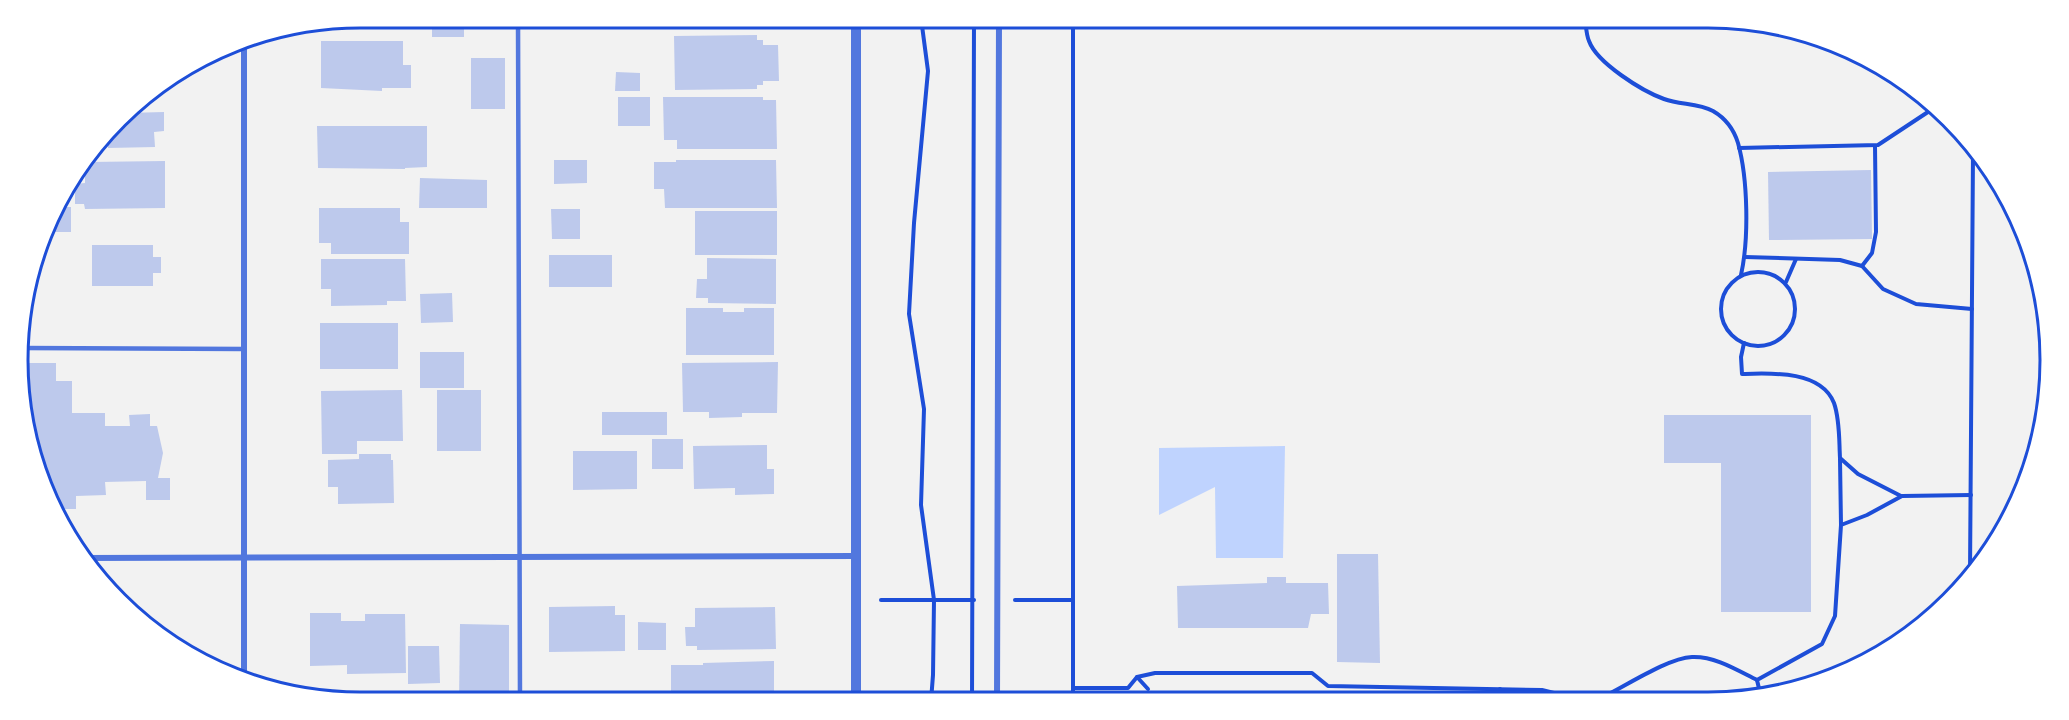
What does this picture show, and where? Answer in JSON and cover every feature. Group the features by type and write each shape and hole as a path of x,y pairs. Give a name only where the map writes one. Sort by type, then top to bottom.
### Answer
{"street":[{"path":"856,28 856,692"},
{"path":"997,692 999,28"},
{"path":"244,50 244,670"},
{"path":"94,558 856,556"}],"lane":[{"path":"518,28 520,692"},
{"path":"29,348 244,349"}],"path":[{"path":"922,28 928,71 914,223 909,314 924,409 921,505 934,600 932,692"},
{"path":"972,692 974,28"},
{"path":"1072,28 1073,692"},
{"path":"1587,28 1589,41 1602,59 1639,86 1664,99 1713,111 1729,124 1739,148 1746,216 1745,257 1741,275"},
{"path":"1739,148 1875,146 1929,112"},
{"path":"1862,266 1872,253 1876,232 1875,146"},
{"path":"1970,564 1973,159"},
{"path":"1745,257 1840,260 1862,266 1884,289 1916,304 1972,309"},
{"path":"1786,282 1796,259"},
{"path":"1750,272 1775,275 1786,282 1792,293 1796,305 1791,328 1772,343 1760,346 1744,343 1728,331 1721,308 1723,296 1729,285 1741,275 1750,272"},
{"path":"1744,343 1741,357 1742,374 1777,373 1801,377 1818,385 1830,395 1837,419 1840,458 1841,525 1835,616 1822,644 1757,680"},
{"path":"1840,458 1858,474 1902,496 1971,495"},
{"path":"1841,525 1867,515 1902,496"},
{"path":"881,600 972,600"},
{"path":"1014,600 1072,600"},
{"path":"1613,692 1674,662 1692,657 1719,662 1757,680"},
{"path":"1073,688 1128,688 1137,676 1155,673 1312,673 1328,686 1550,692"},
{"path":"1137,676 1148,690"},
{"path":"1757,680 1759,688"}],"water":[{"path":"1285,446 1283,558 1216,558 1215,487 1159,515 1159,448"}],"building":[{"path":"432,28 464,28 464,37 432,37"},
{"path":"757,35 757,40 763,40 763,45 778,45 779,81 763,81 763,85 757,85 757,89 675,90 674,36"},
{"path":"321,41 403,41 403,65 411,65 411,88 382,88 382,91 321,88"},
{"path":"471,58 505,58 505,109 471,109"},
{"path":"616,72 640,73 640,91 615,91"},
{"path":"618,97 650,97 650,126 618,126"},
{"path":"663,97 763,97 763,100 776,100 777,149 677,149 677,140 664,140"},
{"path":"164,112 164,131 154,132 155,147 108,148 111,141 139,113"},
{"path":"317,126 427,126 427,167 318,168"},
{"path":"554,160 587,160 587,183 554,184"},
{"path":"676,160 776,160 777,208 665,208 664,189 654,189 654,162 676,162"},
{"path":"165,161 165,208 85,209 84,204 75,204 75,191 79,184 85,183 85,175 94,162"},
{"path":"1871,170 1872,239 1769,240 1768,172"},
{"path":"420,178 487,180 487,208 419,208"},
{"path":"66,207 71,207 71,232 54,232"},
{"path":"319,208 400,208 400,222 409,222 409,254 331,254 331,243 319,243"},
{"path":"551,209 580,209 580,239 552,239"},
{"path":"695,211 777,211 777,255 695,255"},
{"path":"92,245 153,245 153,257 161,257 161,273 153,273 153,286 92,286"},
{"path":"549,255 612,255 612,287 549,287"},
{"path":"707,258 776,259 776,304 708,303 708,298 696,298 697,279 707,279"},
{"path":"321,259 405,259 406,301 387,301 387,305 331,306 331,289 321,289"},
{"path":"452,293 453,322 421,323 420,294"},
{"path":"686,308 723,308 723,312 744,312 744,308 774,308 774,355 686,355"},
{"path":"320,323 398,323 398,369 320,369"},
{"path":"420,352 464,352 464,388 420,388"},
{"path":"778,362 777,413 742,413 742,417 709,418 709,412 683,412 682,363"},
{"path":"28,363 56,363 56,381 72,381 72,413 105,413 105,426 130,426 129,415 150,414 150,426 157,426 163,453 158,478 170,478 170,500 146,500 146,481 105,482 106,495 76,496 76,509 64,509 46,467 31,403"},
{"path":"402,390 403,441 357,441 357,454 322,454 321,391"},
{"path":"437,390 481,390 481,451 437,451"},
{"path":"602,412 667,412 667,435 602,435"},
{"path":"1664,415 1811,415 1811,612 1721,612 1721,463 1664,463"},
{"path":"652,439 683,439 683,469 652,469"},
{"path":"767,445 767,469 774,469 774,494 735,495 735,488 694,489 693,446"},
{"path":"573,451 637,451 637,489 573,490"},
{"path":"359,454 391,454 394,503 338,504 338,487 328,487 328,460 359,459"},
{"path":"1337,554 1378,554 1380,663 1337,662"},
{"path":"1267,577 1286,577 1286,583 1328,583 1329,614 1311,614 1308,628 1178,628 1177,586 1267,583"},
{"path":"615,606 615,615 625,615 625,651 549,652 549,607"},
{"path":"775,607 776,649 697,650 697,646 686,646 685,627 695,627 695,608"},
{"path":"310,613 341,613 341,621 365,621 365,614 405,614 406,673 347,674 347,665 310,666"},
{"path":"638,622 666,623 666,650 638,650"},
{"path":"460,624 509,625 509,692 459,692"},
{"path":"408,646 439,646 440,683 408,684"},
{"path":"774,661 774,692 671,692 671,665 703,665 703,663"}]}
